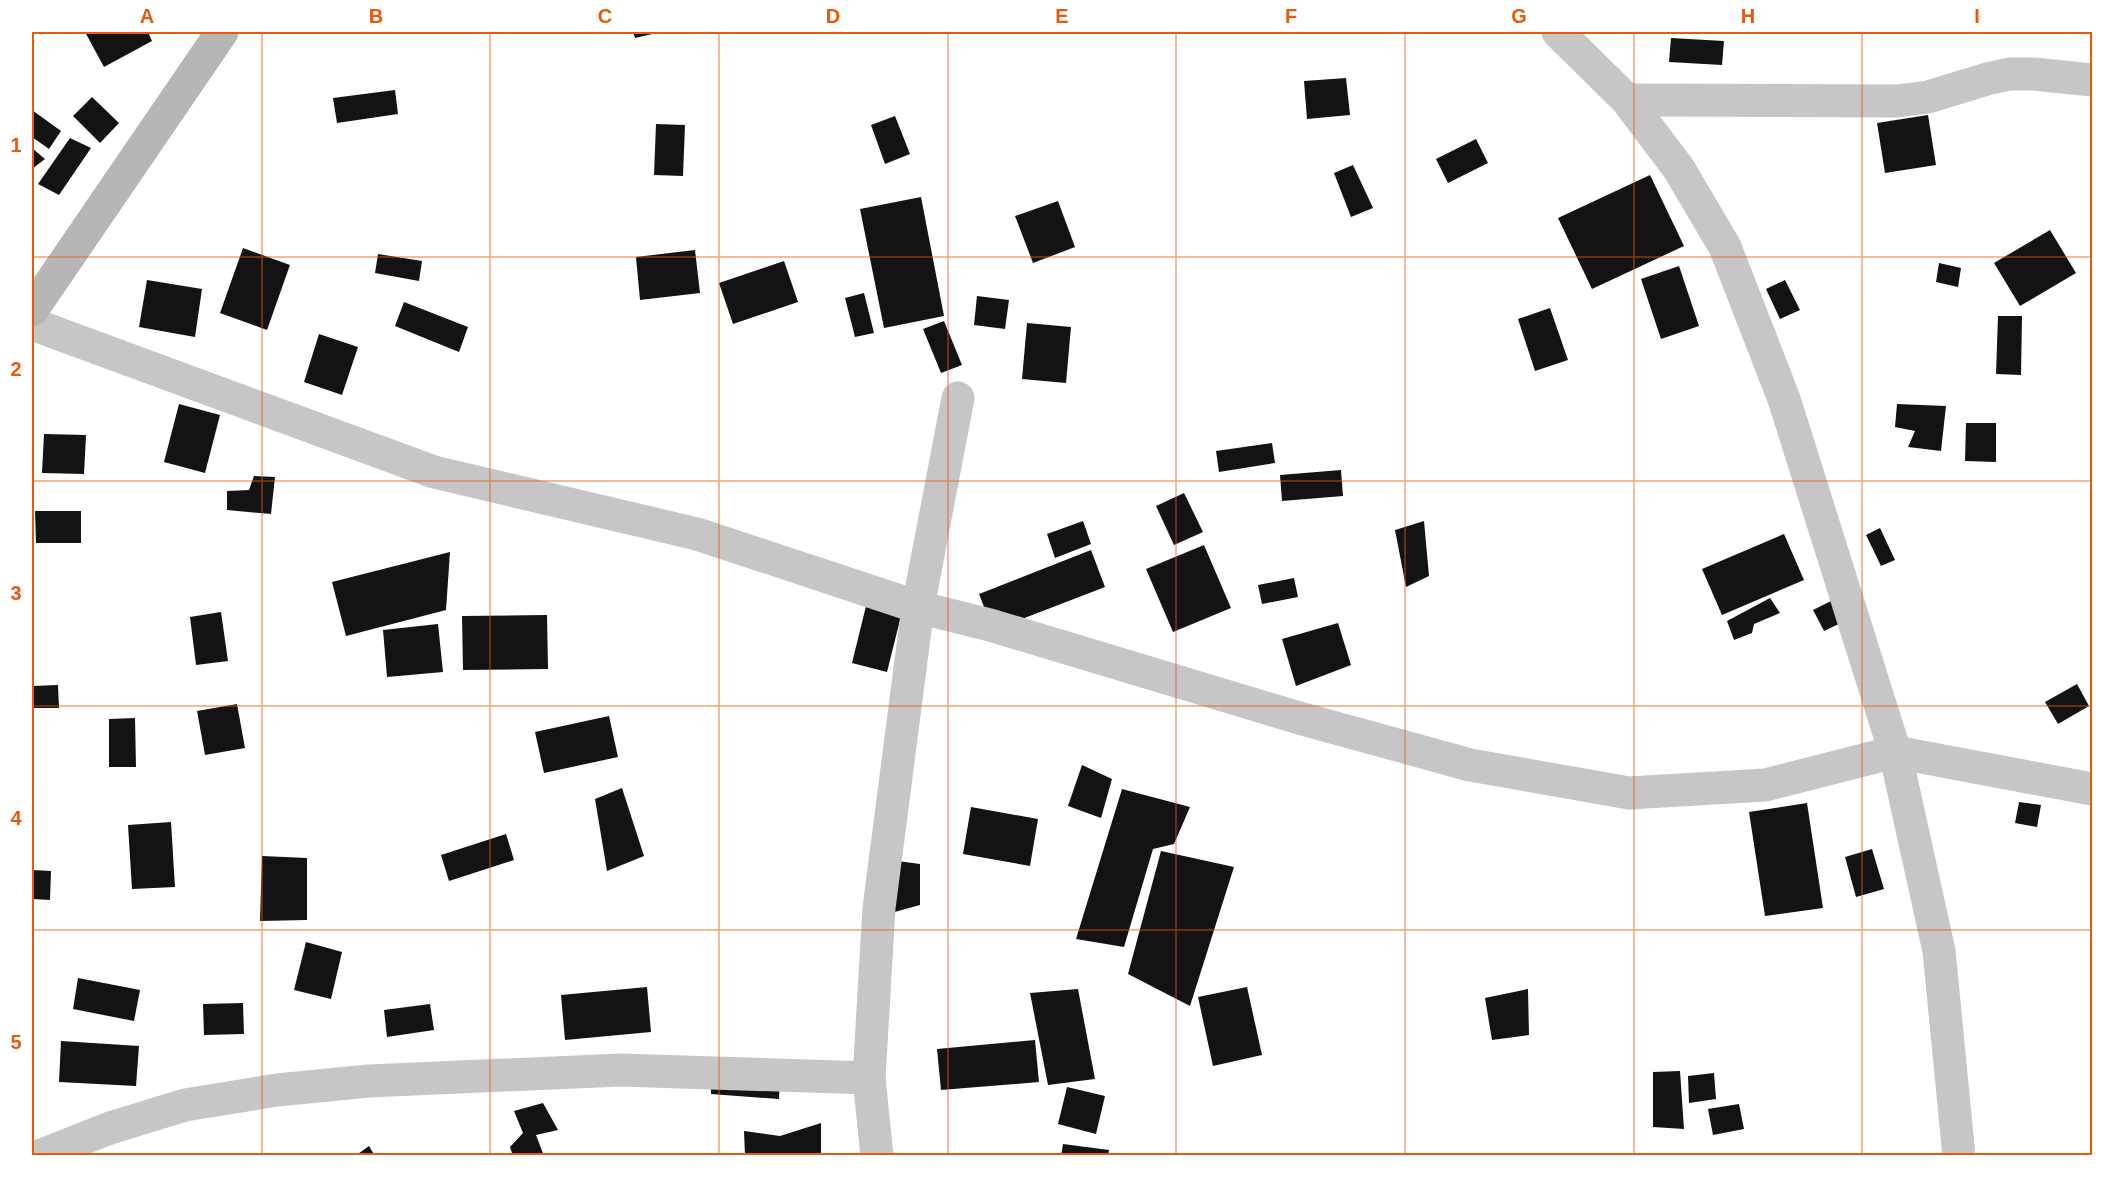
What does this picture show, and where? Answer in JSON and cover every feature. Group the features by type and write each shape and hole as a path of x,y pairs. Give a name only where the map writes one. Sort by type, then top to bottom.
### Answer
{"main road":[{"path":"32,310 222,32"}],"street":[{"path":"1558,32 1627,100 1679,169 1725,247 1784,399 1895,752 1939,951 1959,1155"},
{"path":"1627,100 1897,101 1928,97 2009,74 2034,74 2092,80"},
{"path":"32,324 434,472 697,534 918,607 990,625 1299,718 1470,765 1629,793 1765,785 1895,752 2092,789"},
{"path":"877,1155 869,1078 879,909 918,607 958,398"},
{"path":"39,1155 110,1128 185,1105 277,1090 358,1082 620,1070 869,1078"}],"building":[{"path":"85,32 148,32 152,41 104,67"},
{"path":"633,32 661,32 635,38"},
{"path":"1671,38 1724,41 1722,65 1669,62"},
{"path":"1346,78 1350,115 1307,119 1304,81"},
{"path":"395,90 398,114 337,123 333,98"},
{"path":"92,97 119,123 100,143 73,116"},
{"path":"32,110 61,131 49,149 32,137"},
{"path":"1928,115 1936,165 1885,173 1877,123"},
{"path":"895,116 910,154 885,164 871,125"},
{"path":"656,124 685,125 683,176 654,175"},
{"path":"70,138 91,148 59,195 38,184"},
{"path":"1476,139 1488,163 1448,183 1436,159"},
{"path":"32,148 45,159 32,169"},
{"path":"1353,165 1373,208 1351,217 1334,173"},
{"path":"1650,175 1684,246 1592,289 1558,218"},
{"path":"921,197 944,316 884,328 860,209"},
{"path":"1058,201 1075,247 1033,263 1015,216"},
{"path":"2050,230 2076,273 2020,306 1994,263"},
{"path":"243,248 290,265 267,330 220,313"},
{"path":"695,250 700,293 640,300 636,257"},
{"path":"378,254 422,261 419,281 375,273"},
{"path":"784,261 798,302 733,324 719,283"},
{"path":"1939,263 1961,268 1958,287 1936,282"},
{"path":"1679,266 1699,326 1661,339 1641,279"},
{"path":"147,280 202,289 195,337 139,327"},
{"path":"1785,280 1800,310 1780,319 1766,289"},
{"path":"864,293 874,333 855,337 845,298"},
{"path":"977,296 1009,300 1005,329 974,325"},
{"path":"404,302 468,327 459,352 395,326"},
{"path":"1550,308 1568,360 1535,371 1518,319"},
{"path":"1998,316 2022,316 2021,375 1996,374"},
{"path":"944,321 962,365 941,373 923,329"},
{"path":"1027,323 1071,327 1066,383 1022,379"},
{"path":"319,334 358,347 342,395 304,382"},
{"path":"179,404 220,415 205,473 164,462"},
{"path":"1897,404 1946,406 1941,451 1908,447 1915,431 1895,427"},
{"path":"1966,423 1996,423 1996,462 1965,461"},
{"path":"44,434 86,435 84,474 42,473"},
{"path":"1272,443 1275,463 1219,472 1216,451"},
{"path":"1341,470 1343,496 1282,501 1280,475"},
{"path":"254,476 275,477 271,514 227,510 227,491 249,490"},
{"path":"1184,493 1203,532 1174,545 1156,506"},
{"path":"35,511 81,511 81,543 36,543"},
{"path":"1083,521 1091,544 1055,558 1047,534"},
{"path":"1424,521 1429,576 1406,587 1395,530"},
{"path":"1880,528 1895,560 1881,566 1866,535"},
{"path":"1784,534 1804,580 1722,615 1702,569"},
{"path":"1204,545 1231,608 1173,632 1146,569"},
{"path":"1091,550 1105,587 993,630 979,594"},
{"path":"450,552 446,610 346,636 332,582"},
{"path":"1294,578 1298,597 1262,604 1258,585"},
{"path":"869,594 904,604 887,672 852,663"},
{"path":"1770,598 1780,613 1754,624 1752,633 1734,640 1727,621"},
{"path":"1833,600 1843,622 1824,631 1813,610"},
{"path":"221,612 228,661 196,665 190,617"},
{"path":"547,615 548,669 463,670 462,616"},
{"path":"1338,623 1351,665 1296,686 1282,639"},
{"path":"438,624 443,672 387,677 383,630"},
{"path":"2077,684 2089,706 2058,724 2045,702"},
{"path":"58,685 59,708 32,708 32,686"},
{"path":"237,704 245,748 205,755 197,711"},
{"path":"609,716 618,757 544,773 535,732"},
{"path":"135,718 136,767 109,767 109,719"},
{"path":"1082,765 1112,779 1101,818 1068,806"},
{"path":"622,788 644,856 607,871 595,799"},
{"path":"1122,789 1190,807 1174,844 1153,849 1124,947 1076,939"},
{"path":"2019,802 2041,805 2037,827 2015,823"},
{"path":"1807,803 1823,908 1765,916 1749,812"},
{"path":"971,807 1038,819 1030,866 963,854"},
{"path":"171,822 175,887 132,889 128,825"},
{"path":"506,834 514,860 449,881 441,855"},
{"path":"1872,849 1884,889 1856,897 1845,857"},
{"path":"1161,851 1234,867 1190,1006 1128,974"},
{"path":"262,856 307,858 307,920 260,921"},
{"path":"890,860 920,864 920,905 891,913"},
{"path":"32,870 51,871 50,900 32,899"},
{"path":"306,942 342,952 331,999 294,990"},
{"path":"78,978 140,990 134,1021 73,1009"},
{"path":"647,987 651,1032 565,1040 561,995"},
{"path":"1247,987 1262,1055 1213,1066 1198,997"},
{"path":"1078,989 1095,1079 1048,1085 1030,993"},
{"path":"1528,989 1529,1035 1492,1040 1485,998"},
{"path":"243,1003 244,1034 204,1035 203,1004"},
{"path":"430,1004 434,1030 387,1037 384,1010"},
{"path":"1035,1040 1039,1082 941,1090 937,1049"},
{"path":"61,1041 139,1046 136,1086 59,1082"},
{"path":"710,1062 781,1062 779,1099 711,1094"},
{"path":"1680,1071 1684,1129 1653,1127 1653,1072"},
{"path":"1714,1073 1716,1099 1689,1103 1688,1076"},
{"path":"1067,1087 1105,1096 1096,1134 1058,1124"},
{"path":"543,1103 558,1130 536,1135 544,1156 513,1156 510,1147 523,1133 514,1111"},
{"path":"1739,1104 1744,1129 1713,1135 1708,1109"},
{"path":"821,1123 821,1156 745,1156 744,1131 780,1136"},
{"path":"1063,1144 1109,1150 1108,1156 1061,1156"},
{"path":"369,1146 375,1156 355,1156"}]}
